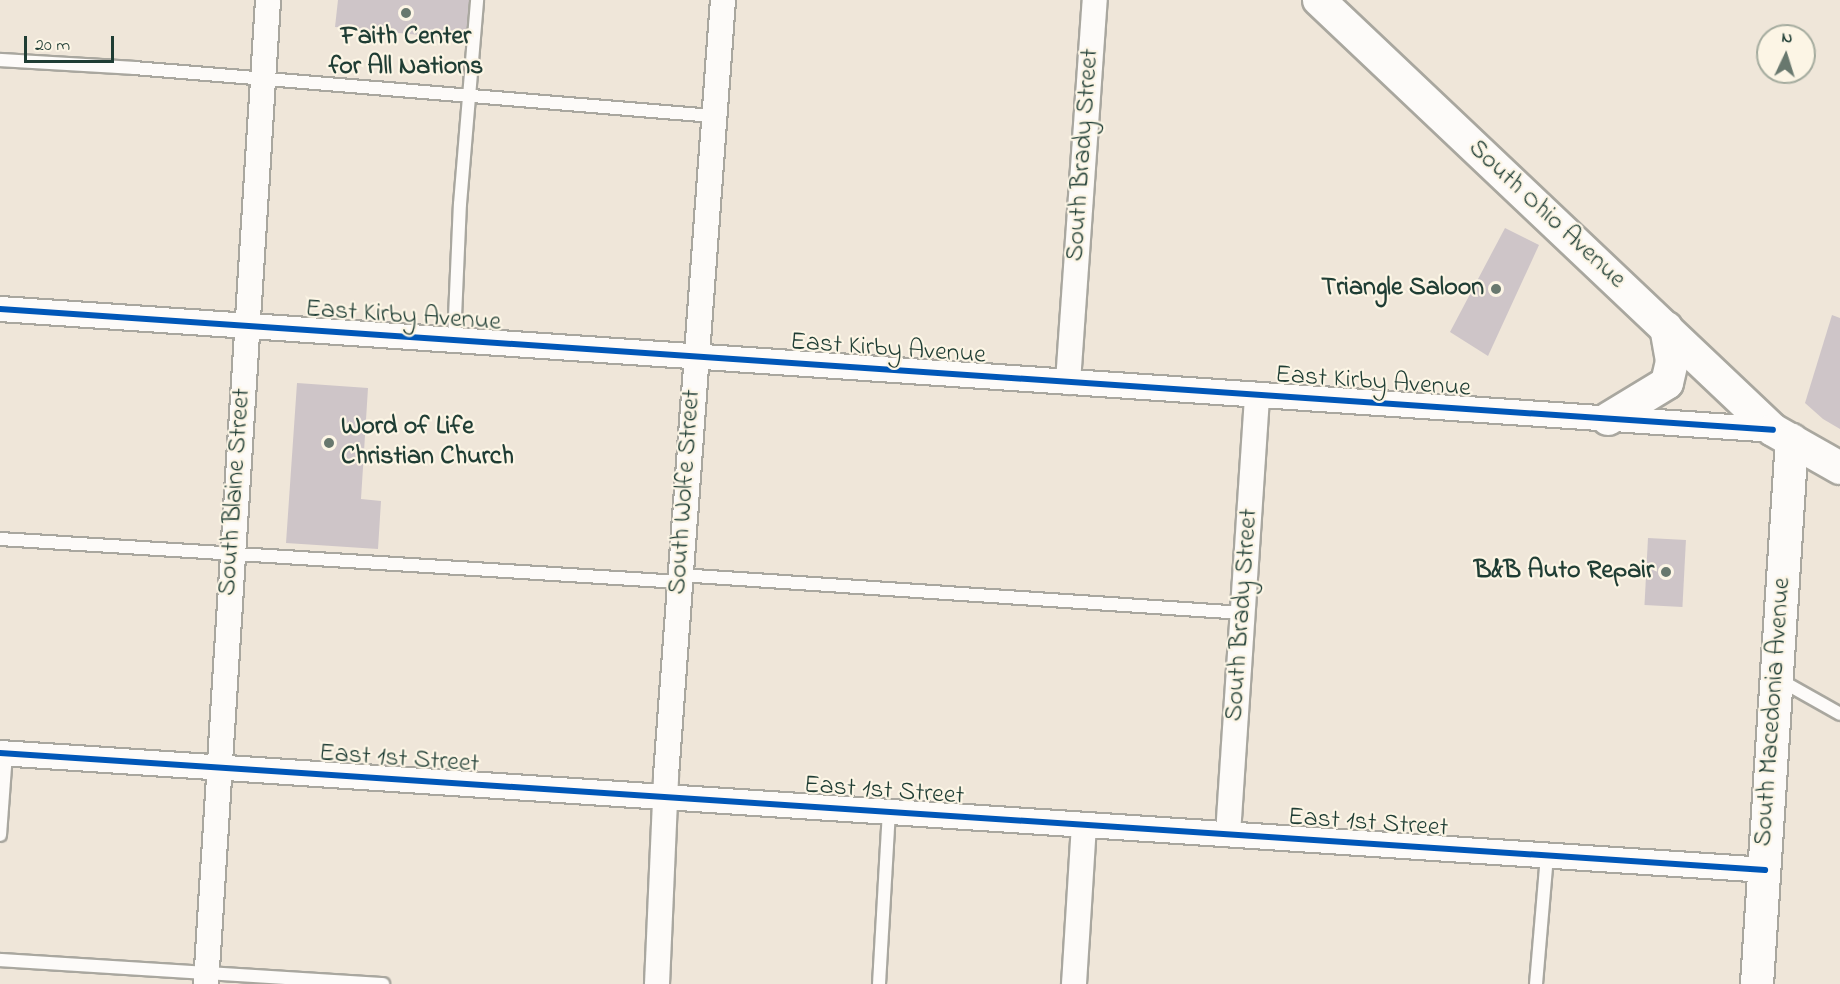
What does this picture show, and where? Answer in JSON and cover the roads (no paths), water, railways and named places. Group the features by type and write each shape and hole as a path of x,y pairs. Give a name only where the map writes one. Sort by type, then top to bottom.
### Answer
{"street":[{"name":"South Blaine Street","path":"207,978 268,0"},
{"name":"South Wolfe Street","path":"657,984 680,579 723,0"},
{"name":"South Brady Street","path":"1068,382 1095,0"},
{"name":"South Ohio Avenue","path":"1318,0 1783,435 1840,468"},
{"name":"East Kirby Avenue","path":"0,309 1608,419 1783,435"},
{"path":"1608,419 1667,383 1672,361 1666,328"},
{"name":"South Brady Street","path":"1228,834 1257,395"},
{"name":"South Macedonia Avenue","path":"1757,984 1776,678 1783,435"},
{"name":"East 1st Street","path":"3,753 1764,870"},
{"path":"1074,984 1084,825"}],"lane":[{"path":"454,340 468,94 477,0"},
{"path":"0,60 468,94 713,116"},
{"path":"0,539 1243,613"},
{"path":"1776,678 1840,714"},
{"path":"0,834 3,753"},
{"path":"879,984 889,812"},
{"path":"1536,984 1547,856"},
{"path":"0,960 207,978 383,984"}],"place":[{"name":"Faith Center for All Nations","path":"406,13"},
{"name":"Triangle Saloon","path":"1496,289"},
{"name":"Word of Life Christian Church","path":"329,443"},
{"name":"B&B Auto Repair","path":"1666,572"}]}
